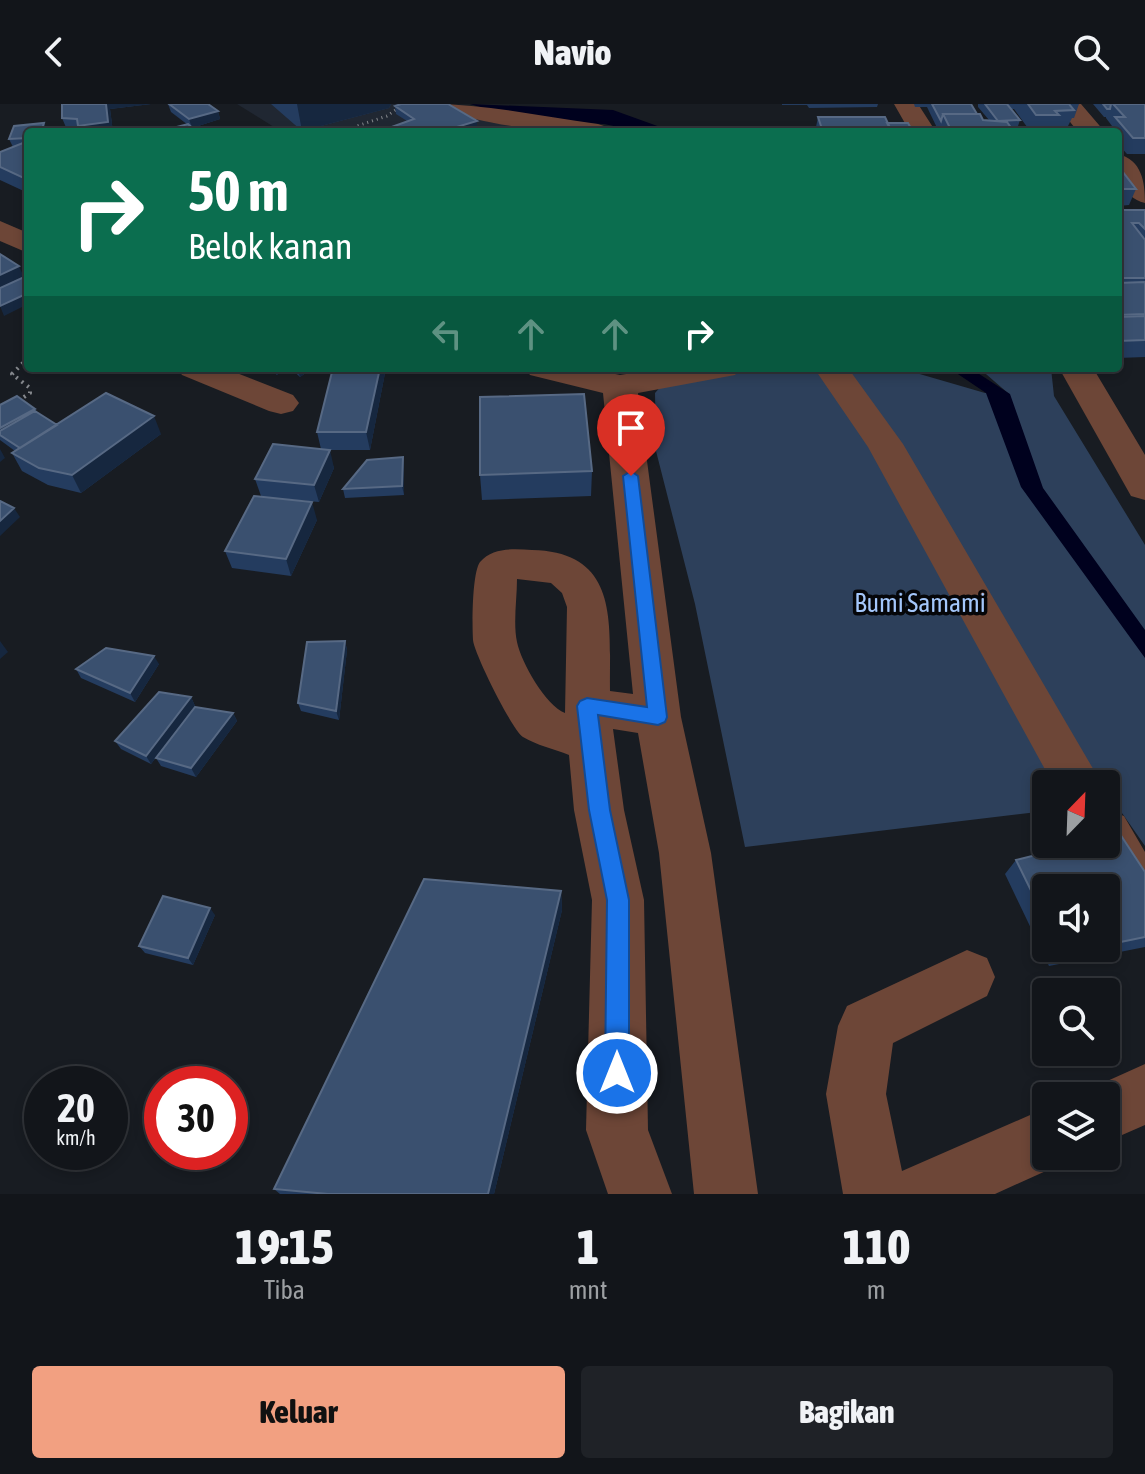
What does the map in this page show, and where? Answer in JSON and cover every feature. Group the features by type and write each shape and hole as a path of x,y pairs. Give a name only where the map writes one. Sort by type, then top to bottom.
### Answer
{"street":[{"path":"445,104 495,118 569,128"},
{"path":"906,104 921,128"},
{"path":"1068,104 1089,128"},
{"path":"1122,171 1141,211"},
{"path":"0,230 24,242"},
{"path":"204,372 281,403"},
{"path":"559,372 620,386 700,372"},
{"path":"834,372 885,444 1070,770"},
{"path":"1078,372 1145,487"},
{"path":"620,386 658,717 685,853 726,1194"},
{"path":"640,1194 617,1130 618,900 599,810 589,724 658,717"},
{"path":"1120,857 1145,901"},
{"path":"875,1194 856,1094 867,1026 967,977"},
{"path":"1120,1106 1145,1094"},
{"path":"923,1194 1032,1145"}],"path":[{"path":"359,128 357,126 387,116 404,104"},
{"path":"9,406 30,393 30,388 12,374 24,362"}],"shaded area":[{"path":"237,104 439,104 489,122 553,128 276,128"},
{"path":"470,104 613,110 663,128 551,122 503,114"},
{"path":"955,372 976,372 1010,394 1043,488 1145,630 1145,658 1021,487 986,393"}],"green space":[{"name":"Bumi Samami","path":"674,372 913,372 985,393 1009,394 984,372 1051,372 1054,396 1145,545 1145,846 1120,810 1120,770 1032,770 1032,813 745,847 695,604 656,451 655,393"}],"building":[{"path":"62,104 106,104 108,122 78,126 77,119 62,118"},
{"path":"169,104 208,104 218,111 189,119"},
{"path":"448,104 477,121 453,128 389,128 414,119 395,106"},
{"path":"932,104 971,104 977,114 943,114 941,121"},
{"path":"985,104 1007,104 1020,120 998,121"},
{"path":"1028,104 1069,104 1074,110 1055,111 1059,115 1036,115"},
{"path":"1113,104 1145,104 1145,138 1133,138 1115,117 1125,117"},
{"path":"943,114 980,114 983,120 1007,122 1011,128 950,128"},
{"path":"818,117 885,117 890,128 822,128"},
{"path":"44,123 42,128 24,128 24,138 9,139 14,126"},
{"path":"887,123 908,123 911,128 890,128"},
{"path":"24,143 24,178 0,167 0,152"},
{"path":"1122,171 1136,189 1122,189"},
{"path":"1122,210 1145,210 1145,229 1139,223 1132,223 1145,240 1145,278 1122,278"},
{"path":"0,254 19,266 0,275"},
{"path":"24,277 24,295 0,306 0,288"},
{"path":"1145,282 1145,314 1122,315 1122,283"},
{"path":"1145,316 1145,340 1122,341 1122,317"},
{"path":"332,372 379,372 366,432 317,432"},
{"path":"106,393 154,416 72,475 39,468 12,453"},
{"path":"584,394 592,471 480,475 480,397"},
{"path":"17,396 35,409 0,428 0,405"},
{"path":"35,411 57,425 20,448 0,435 0,431"},
{"path":"273,444 330,450 314,485 255,479"},
{"path":"403,457 402,486 343,489 367,460"},
{"path":"254,496 312,502 286,559 225,551"},
{"path":"0,501 14,508 0,521"},
{"path":"345,641 336,711 298,703 307,642"},
{"path":"106,648 154,656 130,693 76,669"},
{"path":"159,692 191,697 146,756 115,741"},
{"path":"195,707 233,713 191,768 156,758"},
{"path":"1120,834 1145,872 1145,937 1120,942 1120,874 1032,874 1032,893 1016,860 1032,856 1120,858"},
{"path":"424,879 561,891 488,1194 328,1194 274,1189"},
{"path":"163,896 210,908 188,958 139,946"}],"route":[{"path":"617,1073 618,900 599,810 587,706 658,717 631,476"}]}
